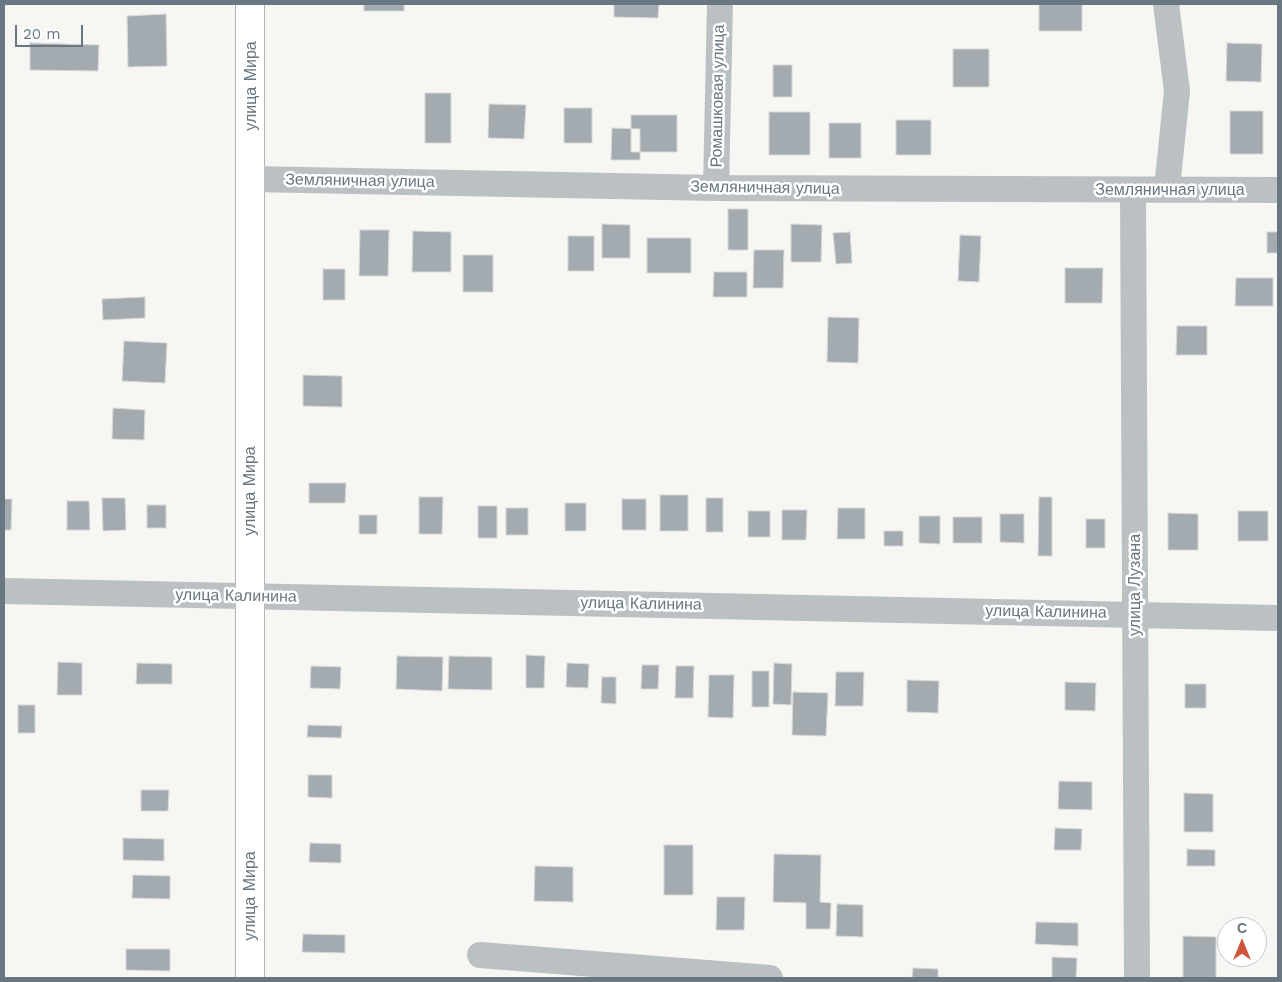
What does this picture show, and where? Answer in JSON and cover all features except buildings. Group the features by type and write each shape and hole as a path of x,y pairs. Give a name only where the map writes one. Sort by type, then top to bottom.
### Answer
{"main road":[{"name":"улица Мира","path":"250,4 250,978"}],"street":[{"name":"Ромашковая улица","path":"716,188 720,4"},
{"path":"1166,4 1177,91 1167,188"},
{"name":"Земляничная улица","path":"251,180 716,188 1132,191 1167,188 1278,190"},
{"name":"улица Лузана","path":"1132,191 1137,978"},
{"name":"улица Калинина","path":"4,591 1136,613 1278,618"},
{"path":"480,955 770,978"}]}
